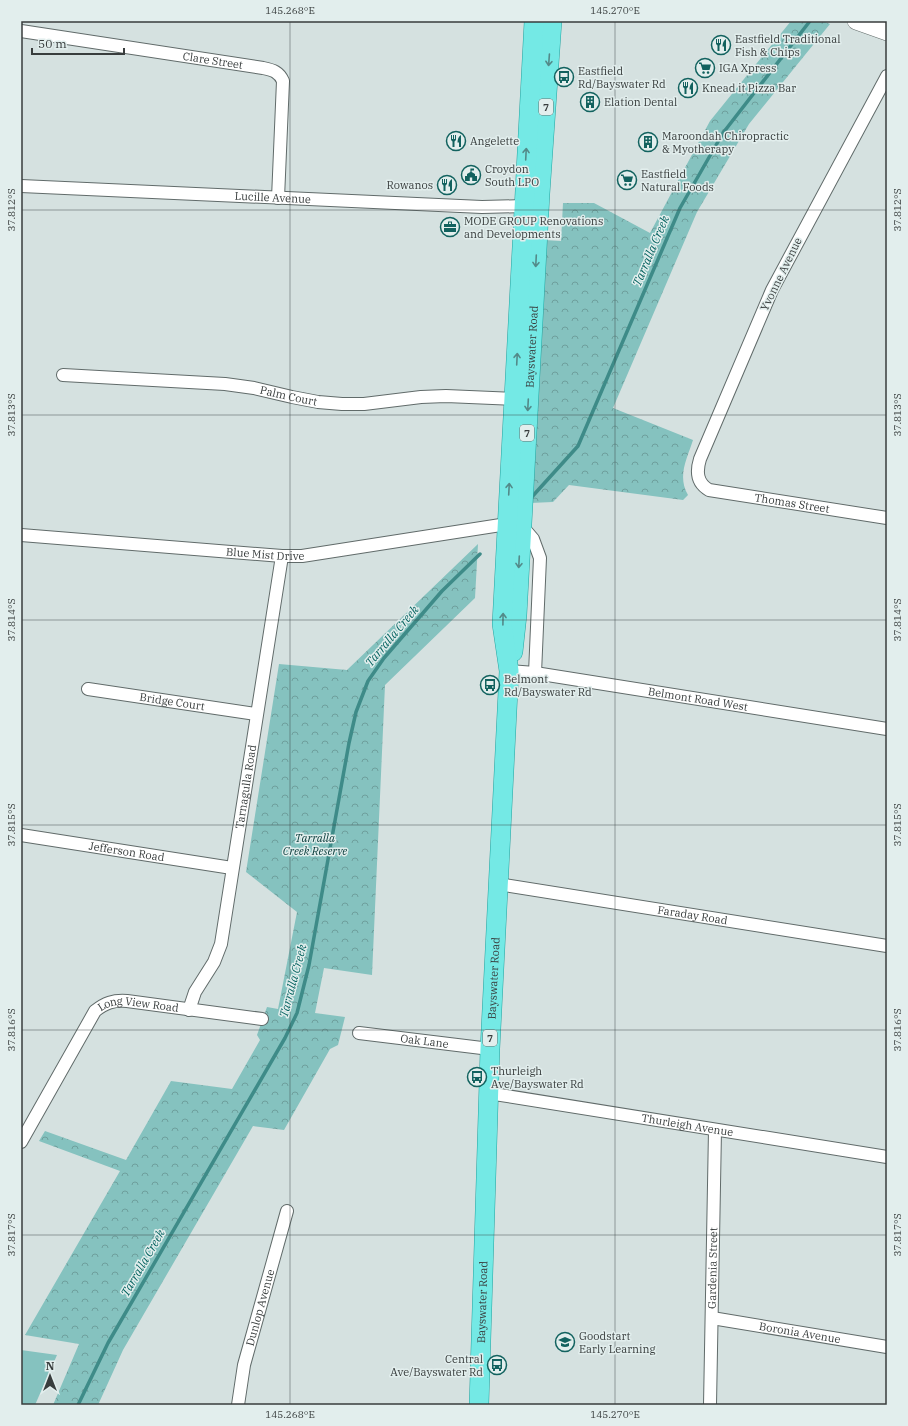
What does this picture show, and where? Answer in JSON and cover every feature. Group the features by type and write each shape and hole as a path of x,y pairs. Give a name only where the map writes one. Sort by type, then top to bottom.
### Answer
{"main road":[{"name":"Bayswater Road","path":"514,524 515,399 534,21"},
{"name":"Bayswater Road","path":"478,1405 488,1093 509,671 502,624 514,524 552,21"},
{"path":"856,21 887,32"},
{"path":"524,206 540,194"}],"street":[{"name":"Clare Street","path":"21,31 263,68 281,75 283,81 278,198"},
{"name":"Yvonne Avenue","path":"700,481 698,467 700,459 772,290 887,76"},
{"name":"Lucille Avenue","path":"21,186 482,207 518,208 524,206"},
{"name":"Palm Court","path":"63,375 225,384 254,388 318,402 342,404 364,404 446,396 515,399"},
{"name":"Thomas Street","path":"700,481 704,487 717,491 887,518"},
{"name":"Blue Mist Drive","path":"21,535 282,556 302,556 514,524"},
{"path":"514,524 533,539 540,558 535,673"},
{"name":"Tarnagulla Road","path":"190,1010 195,992 214,962 221,944 282,556"},
{"name":"Belmont Road West","path":"509,671 535,673 887,729"},
{"name":"Bridge Court","path":"88,689 256,714"},
{"name":"Jefferson Road","path":"21,835 232,868"},
{"name":"Faraday Road","path":"498,884 887,946"},
{"name":"Long View Road","path":"21,1142 95,1011 101,1006 118,1000 262,1019"},
{"name":"Oak Lane","path":"359,1033 490,1049"},
{"name":"Thurleigh Avenue","path":"488,1093 887,1157"},
{"name":"Gardenia Street","path":"710,1405 715,1130"},
{"name":"Dunlop Avenue","path":"238,1405 244,1365 287,1211"},
{"name":"Boronia Avenue","path":"712,1318 887,1346"}],"green space":[{"path":"791,21 823,21 830,24 749,124 697,212 613,408 693,440 683,474 683,481 688,495 683,500 569,485 553,502 530,503 544,240 561,241 563,203 594,203 650,233 710,121"},
{"name":"Tarralla Creek Reserve","path":"478,544 475,598 385,685 372,975 324,968 315,1013 345,1017 338,1045 330,1049 284,1130 253,1126 123,1350 98,1405 53,1405 79,1344 25,1335 120,1171 39,1141 45,1131 126,1160 171,1081 232,1089 260,1040 257,1035 267,1007 278,1009 297,912 246,872 279,664 347,670"},
{"path":"21,1350 57,1355 35,1405 21,1405"}],"waterway":[{"name":"Tarralla Creek","path":"530,499 578,446 680,208 723,133 810,21"},
{"name":"Tarralla Creek","path":"78,1405 108,1343 285,1038 297,1013 309,965 349,743 356,712 368,681 384,658 442,591 480,554"}],"place":[{"name":"Eastfield Traditional Fish & Chips","path":"721,45"},
{"name":"IGA Xpress","path":"705,68"},
{"name":"Eastfield Rd/Bayswater Rd","path":"564,77"},
{"name":"Knead it Pizza Bar","path":"688,88"},
{"name":"Elation Dental","path":"590,102"},
{"name":"Angelette","path":"456,141"},
{"name":"Maroondah Chiropractic & Myotherapy","path":"648,142"},
{"name":"Croydon South LPO","path":"471,175"},
{"name":"Eastfield Natural Foods","path":"627,180"},
{"name":"Rowanos","path":"447,185"},
{"name":"MODE GROUP Renovations and Developments","path":"450,227"},
{"name":"Belmont Rd/Bayswater Rd","path":"490,685"},
{"name":"Thurleigh Ave/Bayswater Rd","path":"477,1077"},
{"name":"Goodstart Early Learning","path":"565,1342"},
{"name":"Central Ave/Bayswater Rd","path":"497,1365"}]}
